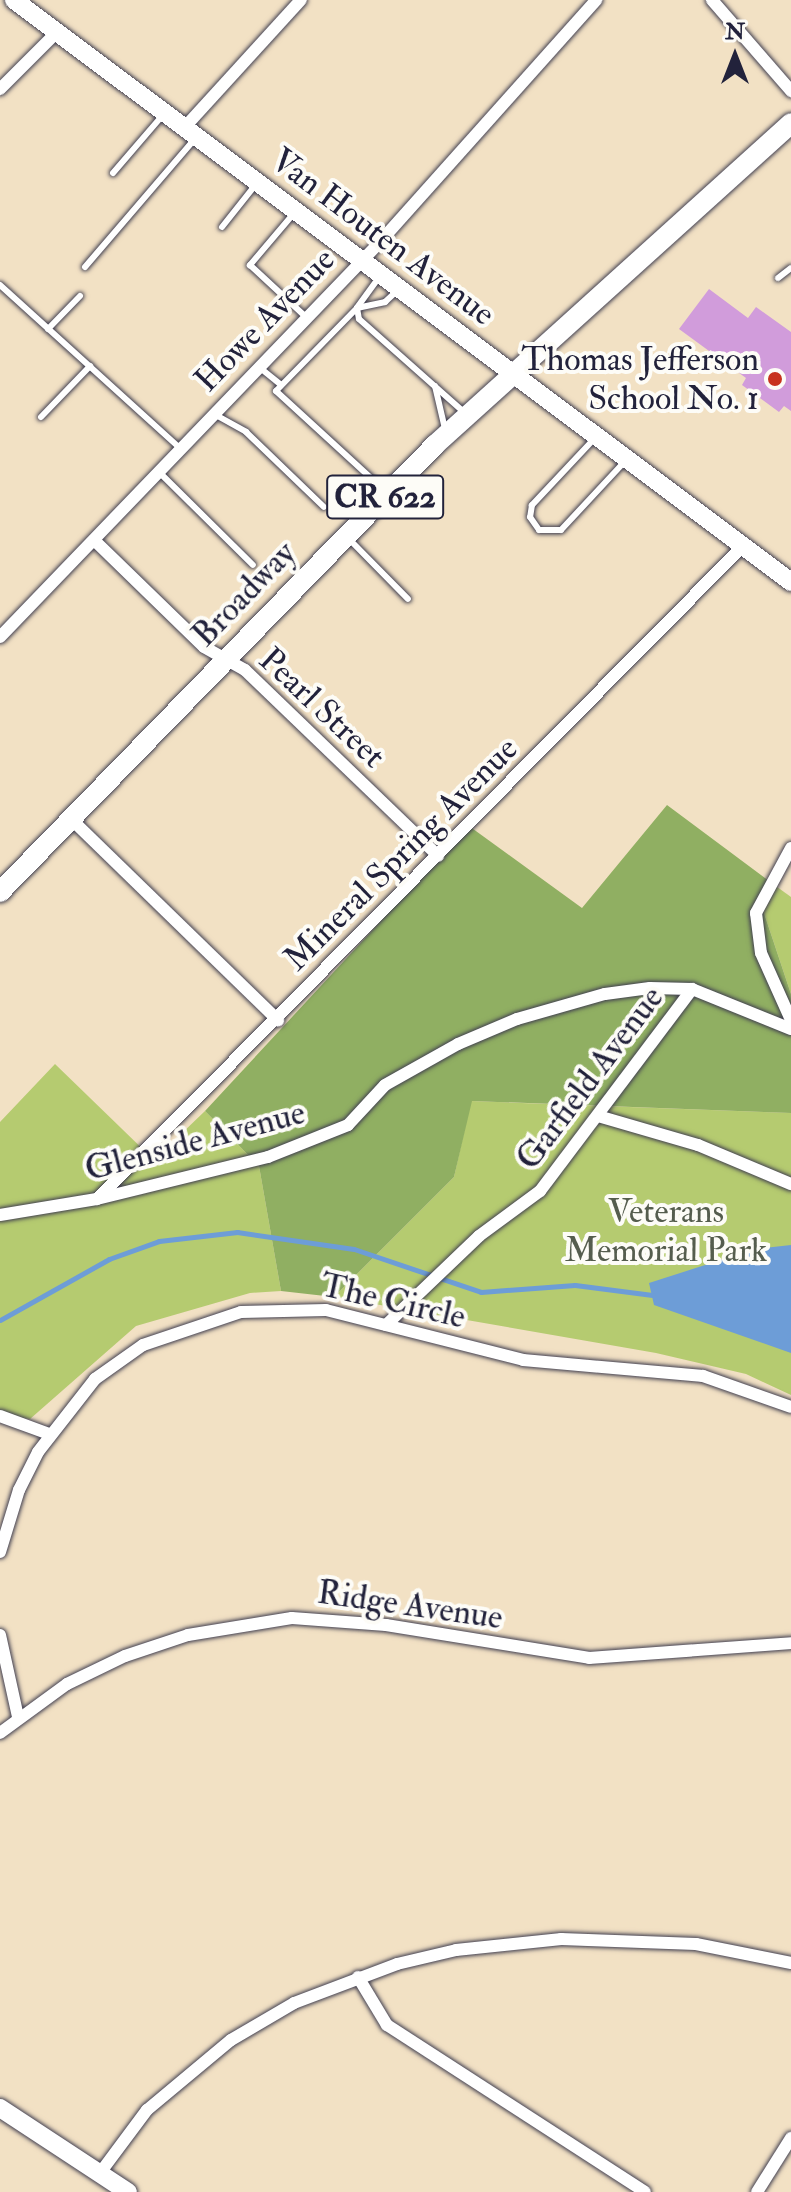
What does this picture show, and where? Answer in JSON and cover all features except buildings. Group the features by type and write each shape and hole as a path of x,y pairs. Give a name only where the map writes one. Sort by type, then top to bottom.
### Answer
{"main road":[{"name":"Van Houten Avenue","path":"14,0 791,582"},
{"name":"Broadway","path":"0,892 447,435 791,123"},
{"path":"0,2108 128,2192"}],"street":[{"path":"190,133 301,0"},
{"name":"Howe Avenue","path":"0,637 361,261 596,0"},
{"path":"712,0 791,91"},
{"path":"0,89 57,32"},
{"name":"Pearl Street","path":"94,540 204,647 245,670 438,856"},
{"name":"Mineral Spring Avenue","path":"97,1199 278,1020 743,546"},
{"path":"71,819 278,1020"},
{"path":"791,848 756,913 761,953 791,1020"},
{"name":"Glenside Avenue","path":"0,1215 97,1199 268,1157 348,1125 385,1085 458,1044 517,1019 605,994 650,988 692,989 791,1029"},
{"name":"Garfield Avenue","path":"386,1325 479,1236 540,1191 692,989"},
{"path":"598,1116 698,1145 791,1184"},
{"name":"The Circle","path":"0,1552 19,1490 49,1434 95,1379 143,1345 208,1319 290,1308 326,1310 523,1360 703,1376 791,1407"},
{"path":"0,1416 49,1434"},
{"name":"Ridge Avenue","path":"0,1733 67,1684 125,1656 188,1635 292,1618 386,1625 589,1658 791,1643"},
{"path":"0,1635 18,1717"},
{"path":"100,2173 147,2110 199,2063 261,2020 358,1977 456,1950 561,1939 696,1944 791,1963"},
{"path":"358,1977 387,2025 645,2192"},
{"path":"757,2192 791,2138"}],"lane":[{"path":"113,173 164,113"},
{"path":"85,267 190,133"},
{"path":"222,227 257,183"},
{"path":"295,212 250,265 306,317"},
{"path":"778,278 791,268"},
{"path":"278,388 357,308 380,276"},
{"path":"0,285 181,449"},
{"path":"357,308 385,302 398,289"},
{"path":"48,329 80,296"},
{"path":"357,308 359,319 468,415"},
{"path":"41,417 90,366"},
{"path":"259,367 388,493"},
{"path":"435,386 447,435"},
{"path":"214,414 246,432 324,507"},
{"path":"596,437 532,505 530,517 539,530 561,530 627,460"},
{"path":"159,472 253,565"},
{"path":"346,536 408,599"}],"green space":[{"path":"667,805 773,884 761,904 791,994 791,1113 472,1101 454,1177 334,1297 281,1291 259,1166 205,1111 469,826 582,908"},
{"path":"773,884 791,897 791,994 761,904"},
{"path":"55,1064 154,1160 205,1111 259,1166 281,1291 250,1293 136,1326 30,1419 0,1415 0,1122"},
{"name":"Veterans Memorial Park","path":"471,1101 791,1113 791,1395 746,1374 656,1353 334,1297 454,1177"}],"water":[{"path":"791,1245 791,1353 654,1305 649,1283 755,1249"}],"waterway":[{"path":"0,1320 109,1259 159,1241 237,1232 354,1249 481,1292 575,1285 652,1295"}],"place":[{"name":"Thomas Jefferson School No. 1","path":"775,379"}]}
